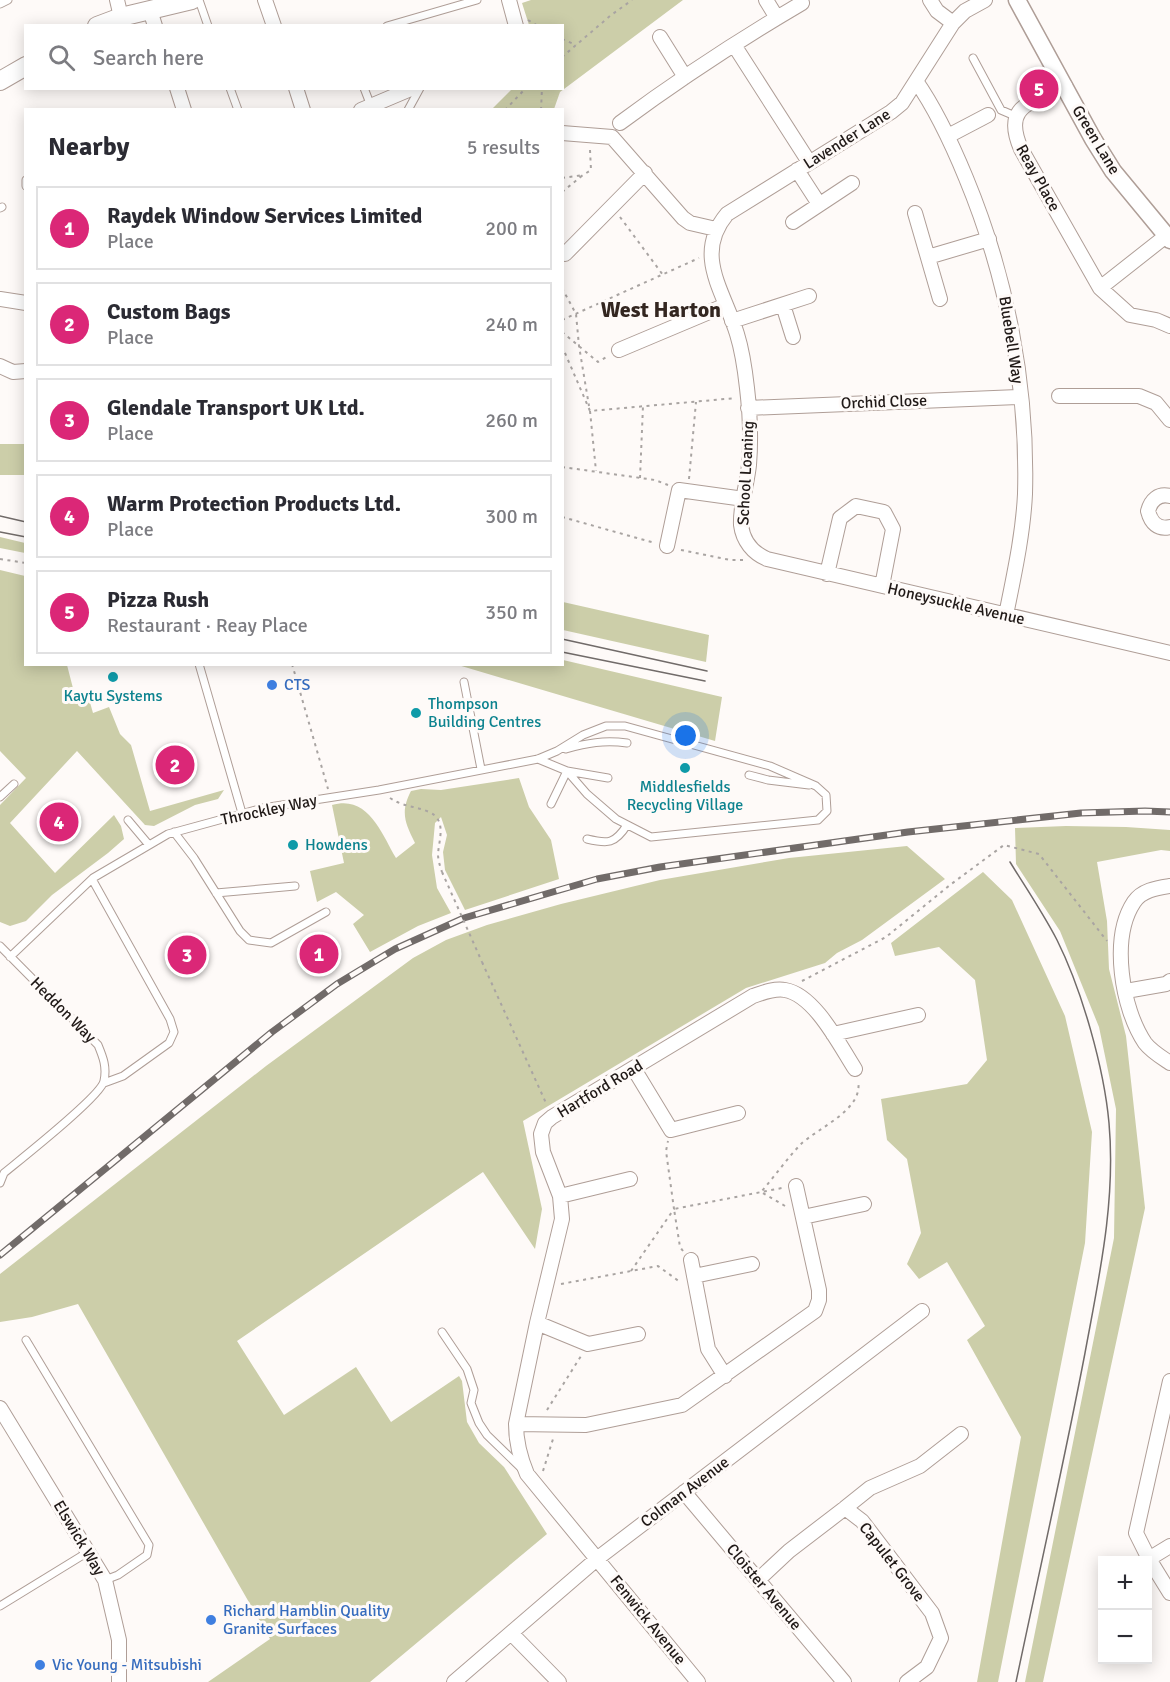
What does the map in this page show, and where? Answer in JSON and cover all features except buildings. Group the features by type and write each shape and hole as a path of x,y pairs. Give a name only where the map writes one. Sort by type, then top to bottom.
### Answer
{"main road":[{"path":"100,24 119,9 152,18 192,0"},
{"path":"0,81 24,67"}],"street":[{"path":"265,0 273,24"},
{"path":"509,0 515,24"},
{"path":"766,0 777,18"},
{"path":"930,0 937,11 953,23"},
{"name":"Lavender Lane","path":"716,229 727,214 902,103 953,23 965,11 985,0"},
{"name":"Green Lane","path":"1017,0 1113,171 1168,238"},
{"path":"620,123 685,77 802,3"},
{"path":"660,37 685,77"},
{"path":"734,45 803,166 819,204"},
{"name":"Bluebell Way","path":"916,81 948,136 977,205 1006,300 1014,346 1025,461 1025,495 1019,551 1006,615"},
{"path":"1015,116 1023,107 1065,86"},
{"path":"178,90 183,108"},
{"path":"297,90 302,108"},
{"path":"366,108 408,90"},
{"path":"948,136 988,115"},
{"name":"Reay Place","path":"1015,116 1016,137 1021,149 1100,288 1130,315 1156,320 1170,326"},
{"path":"564,133 612,137 683,218 690,223 716,229"},
{"path":"565,254 645,173"},
{"path":"793,222 852,183"},
{"path":"915,213 940,299"},
{"name":"School Loaning","path":"716,229 711,252 712,268 737,334 748,402 749,464 741,524 748,543"},
{"path":"1100,288 1168,238"},
{"path":"928,257 989,239"},
{"path":"732,321 809,296"},
{"path":"0,299 24,303"},
{"path":"619,350 726,305"},
{"path":"783,305 793,336"},
{"path":"0,366 13,372 24,371"},
{"name":"Orchid Close","path":"748,402 1020,396"},
{"path":"1059,396 1139,396 1156,404 1170,420"},
{"path":"667,546 683,490 744,499"},
{"path":"1170,496 1160,495 1154,499 1148,511 1154,524 1160,527 1170,527"},
{"path":"827,573 840,518 856,507 884,512 893,529 882,586"},
{"name":"Honeysuckle Avenue","path":"748,543 758,555 767,559 1170,653"},
{"path":"1170,886 1150,890 1134,901 1123,926 1119,953 1133,1021 1146,1044 1170,1063"},
{"path":"1126,991 1166,984 1170,981"},
{"path":"786,990 804,999 815,1009 855,1070"},
{"name":"Hartford Road","path":"598,1558 527,1474 516,1438 516,1424 537,1323 562,1219 560,1196 543,1152 541,1134 545,1123 552,1117 753,996 769,991 786,990"},
{"path":"833,1034 918,1015"},
{"path":"633,1069 671,1130 738,1113"},
{"path":"560,1196 630,1179"},
{"path":"516,1424 586,1425 682,1406 815,1311 819,1300 819,1290 796,1186"},
{"path":"803,1217 864,1204"},
{"path":"691,1260 708,1349 725,1376"},
{"path":"694,1276 753,1264"},
{"name":"Colman Avenue","path":"454,1682 598,1558 922,1311"},
{"path":"537,1323 588,1344 638,1334"},
{"path":"1146,1556 1136,1533 1170,1381"},
{"name":"Elswick Way","path":"0,1408 105,1580 119,1640 119,1682"},
{"path":"845,1508 870,1488 920,1466 961,1434"},
{"name":"Cloister Avenue","path":"684,1492 844,1682"},
{"name":"Capulet Grove","path":"758,1580 789,1551 845,1508 862,1521 932,1613 941,1638 927,1667 907,1682"},
{"path":"1152,1557 1170,1546"},
{"name":"Fenwick Avenue","path":"598,1558 698,1682"},
{"path":"1152,1566 1170,1593"},
{"path":"511,1633 559,1682"}],"lane":[{"path":"0,4 8,0"},
{"path":"199,0 207,24"},
{"path":"394,24 477,0"},
{"path":"973,58 1001,110 1015,116"},
{"path":"231,90 237,108"},
{"path":"364,90 366,108"},
{"path":"409,108 419,90"},
{"path":"200,666 242,813"},
{"path":"464,682 481,769"},
{"path":"557,751 583,735 606,726 625,726 770,766 816,786 826,795 827,811 818,820 651,837 616,819 587,794 567,771"},
{"path":"557,751 608,740 627,743"},
{"name":"Throckley Way","path":"10,957 92,879 174,832 263,807 379,790 538,759 557,751"},
{"path":"538,759 567,771 608,778"},
{"path":"551,804 567,771"},
{"path":"749,775 768,780 816,786"},
{"path":"0,797 14,784"},
{"path":"128,820 149,845"},
{"path":"587,839 612,842 620,837 627,825"},
{"path":"174,832 240,931 249,940 271,943 326,912"},
{"path":"0,1183 2,1173 81,1108 104,1083 123,1076 169,1043 174,1032 170,1019 92,879"},
{"path":"216,893 295,886"},
{"name":"Heddon Way","path":"0,947 98,1045 105,1062 104,1083"},
{"path":"442,1332 467,1369 474,1390 471,1403 479,1423 487,1435 527,1474"},
{"path":"26,1340 149,1545 147,1555 118,1575 105,1580"},
{"path":"0,1606 4,1599 24,1593 88,1551"}],"path":[{"path":"564,55 632,0"},
{"path":"564,40 576,45"},
{"path":"507,108 524,90"},
{"path":"541,108 542,90"},
{"path":"564,190 591,170 589,134"},
{"path":"564,178 583,175 580,177"},
{"path":"613,206 663,275"},
{"path":"564,319 711,252"},
{"path":"564,292 576,314 596,471"},
{"path":"564,334 597,362 619,350"},
{"path":"564,351 590,411"},
{"path":"590,411 696,402 748,402"},
{"path":"564,467 655,480 683,490 696,402"},
{"path":"640,478 643,406"},
{"path":"564,518 667,546 730,560 767,559"},
{"path":"0,559 24,563"},
{"path":"293,666 330,797"},
{"path":"379,790 403,806 425,810 438,819 441,827 438,861 442,872 552,1117"},
{"path":"786,990 886,937 1004,845 1039,854 1111,946 1119,953"},
{"path":"761,1192 802,1143 848,1109 859,1089 855,1070"},
{"path":"671,1130 666,1151 674,1209 680,1247 691,1260"},
{"path":"631,1271 674,1209 796,1186"},
{"path":"761,1192 803,1217"},
{"path":"547,1287 658,1266 698,1295"},
{"path":"537,1425 588,1344"},
{"path":"538,1487 557,1425"}],"green space":[{"path":"531,0 683,0 564,89 564,24 529,24 522,3"},
{"path":"511,90 563,90 554,108 493,108"},
{"path":"0,444 24,444 24,475 0,475"},
{"path":"0,537 24,543 24,553 0,548"},
{"path":"0,570 24,576 24,666 67,666 75,696 87,692 93,713 109,707 120,734 131,745 150,811 224,790 218,799 195,805 154,826 145,825 77,751 10,823 55,873 114,815 121,826 124,839 52,895 26,921 10,926 0,922 0,805 26,778 0,751"},
{"path":"564,602 709,635 706,662 564,630"},
{"path":"564,660 722,697 715,741 461,666 564,666"},
{"path":"519,778 529,807 551,840 559,879 465,910 445,870 443,852 447,835 441,817 435,823 432,855 437,888 451,913 418,926 370,952 353,924 364,915 336,892 317,902 310,871 344,863 332,805 345,803 355,805 364,811 379,828 396,858 415,843 405,817 411,791 441,790"},
{"path":"1066,826 1170,830 1170,851 1161,850 1097,862 1107,921 1109,969 1126,1036 1145,1208 1043,1682 1025,1682 1114,1238 1116,1109 1099,1027 1060,931 1016,864 1015,828"},
{"path":"907,846 945,879 862,940 837,953 825,963 746,988 523,1121 542,1209 535,1249 483,1172 237,1341 284,1415 356,1367 391,1422 459,1376 462,1381 467,1422 479,1443 504,1467 547,1534 370,1682 208,1682 270,1639 78,1304 32,1317 0,1322 0,1274 266,1066 413,958 446,940 487,925 561,904 660,880 789,858"},
{"path":"983,872 1012,900 1065,1016 1092,1132 1085,1243 998,1682 977,1682 1021,1437 967,1340 985,1326 947,1262 919,1279 907,1264 921,1233 907,1159 887,1140 881,1099 967,1084 987,1060 975,980 939,947 895,956 891,943"}],"tram line":[{"path":"0,516 24,522"},
{"path":"0,532 24,537"},
{"path":"564,639 707,671"},
{"path":"564,652 705,681"},
{"path":"1010,862 1057,940 1075,982 1097,1054 1106,1101 1111,1152 1105,1239 1096,1296 1016,1682"}],"railway":[{"path":"0,1255 272,1032 337,984 395,949 464,918 597,879 660,867 908,832 1081,813 1170,812"}],"place":[{"name":"Pizza Rush","path":"1039,89"},
{"name":"Kaytu Systems","path":"113,677"},
{"name":"CTS","path":"272,685"},
{"name":"Thompson Building Centres","path":"416,713"},
{"name":"Custom Bags","path":"175,765"},
{"name":"Middlesfields Recycling Village","path":"685,768"},
{"name":"Warm Protection Products Ltd.","path":"59,822"},
{"name":"Howdens","path":"293,845"},
{"name":"Raydek Window Services Limited","path":"319,954"},
{"name":"Glendale Transport UK Ltd.","path":"187,955"},
{"name":"Richard Hamblin Quality Granite Surfaces","path":"211,1620"},
{"name":"Vic Young - Mitsubishi","path":"40,1665"}],"district":[{"name":"West Harton","path":"661,309"}]}
